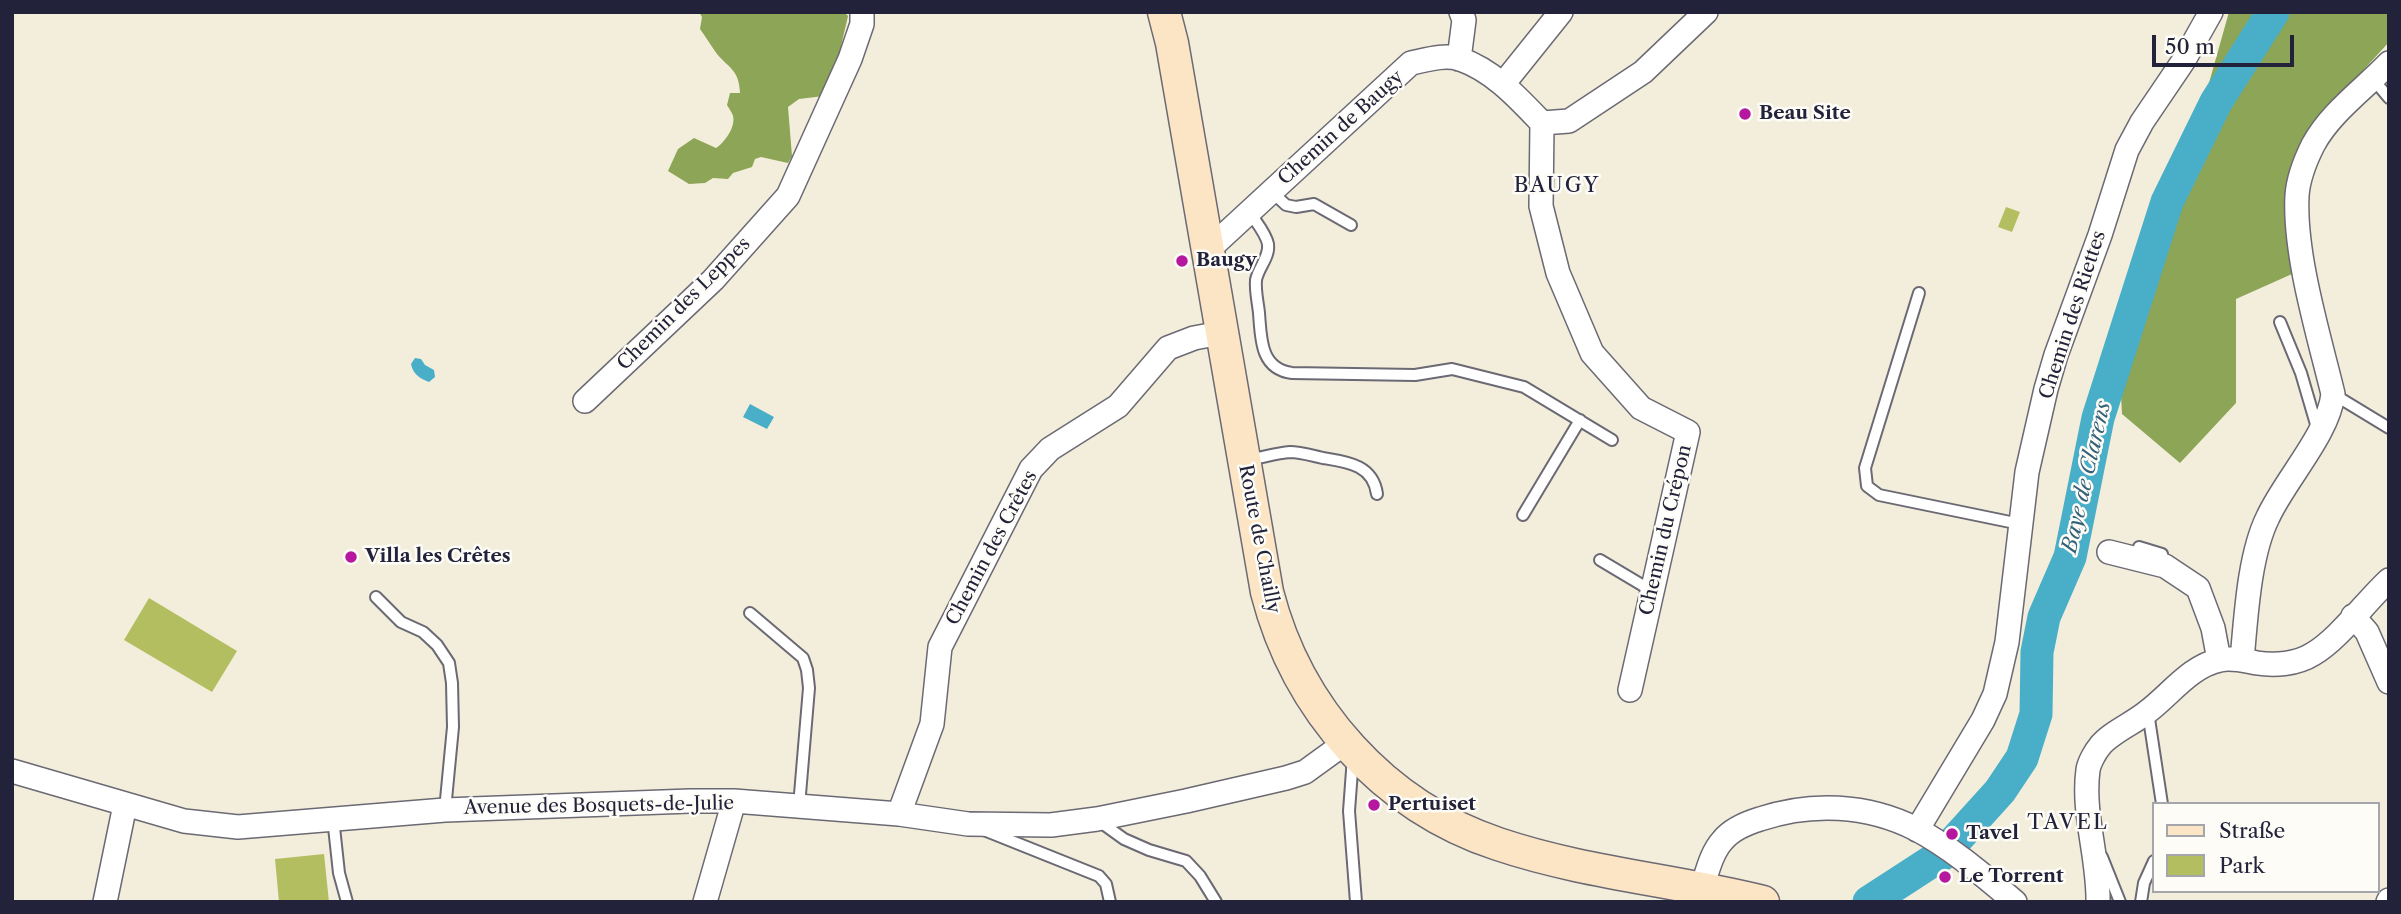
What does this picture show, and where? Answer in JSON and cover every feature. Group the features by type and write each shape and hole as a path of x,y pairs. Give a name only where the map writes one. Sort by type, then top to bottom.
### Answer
{"main road":[{"name":"Route de Chailly","path":"1164,12 1172,43 1259,556 1275,622 1292,663 1318,708 1349,747 1400,793 1436,817 1469,834 1560,862 1763,902"}],"street":[{"name":"Chemin des Leppes","path":"585,401 713,280 788,196 850,59 862,24 862,12"},
{"path":"1459,59 1464,20 1461,12"},
{"path":"1504,83 1561,12"},
{"path":"1542,123 1569,121 1643,72 1706,12"},
{"name":"Chemin des Riettes","path":"1917,830 1983,720 1995,694 2007,642 2027,472 2056,355 2100,235 2127,150 2211,12"},
{"name":"Chemin de Baugy","path":"1207,251 1411,63 1435,57 1459,59 1504,83 1542,123"},
{"path":"2242,660 2255,560 2263,529 2287,482 2319,433 2329,413 2333,394 2305,273 2297,193 2313,145 2327,124 2381,71"},
{"name":"Chemin du Crépon","path":"1542,123 1541,206 1558,273 1592,353 1641,408 1688,432 1629,690"},
{"name":"Chemin des Crêtes","path":"899,814 932,724 940,647 1031,469 1051,449 1118,406 1168,348 1194,338 1221,333"},
{"path":"2109,552 2165,566 2198,588 2213,628 2219,660"},
{"path":"2098,902 2088,815 2088,767 2101,744 2148,712 2186,679 2219,660 2260,663 2296,661 2313,654 2326,645 2389,580"},
{"path":"2353,616 2367,632 2389,682"},
{"name":"Avenue des Bosquets-de-Julie","path":"12,771 184,821 238,827 446,810 690,800 899,814 968,824 1051,825 1097,819 1286,778 1305,772 1349,747"},
{"path":"705,902 734,802"},
{"path":"105,902 125,805"},
{"path":"1702,888 1713,855 1722,841 1734,830 1772,815 1804,809 1849,809 1881,815 1917,830 1963,860 2015,902"}],"lane":[{"path":"2381,71 2389,98"},
{"path":"1271,191 1286,205 1314,204 1350,225"},
{"path":"1249,211 1265,236 1268,246 1256,286 1262,346 1269,361 1276,368 1292,373 1416,374 1452,369 1524,387 1612,440"},
{"path":"1919,293 1865,468 1867,486 1880,495 2021,524"},
{"path":"2280,322 2301,373 2319,433"},
{"path":"2333,394 2389,428"},
{"path":"1523,515 1580,420"},
{"path":"1244,461 1290,452 1351,463 1364,469 1373,480 1377,494"},
{"path":"2138,547 2162,554 2165,566"},
{"path":"1600,560 1652,591"},
{"path":"376,597 401,622 424,632 438,645 449,663 453,727 446,810"},
{"path":"750,613 803,658 807,670 799,806"},
{"path":"2148,712 2162,802"},
{"path":"1349,747 1349,811 1356,902"},
{"path":"333,818 339,873 346,902"},
{"path":"1097,819 1124,839 1186,861 1200,876 1216,902"},
{"path":"968,824 1099,877 1106,884 1110,902"},
{"path":"2091,829 2120,902"},
{"path":"2141,902 2144,883 2152,865"}],"green space":[{"path":"699,12 844,12 848,16 832,85 824,96 799,99 788,107 792,156 788,163 761,157 755,159 752,167 733,173 728,179 713,178 705,183 689,184 668,171 678,149 694,138 716,148 722,142 731,130 733,120 727,105 730,93 740,93 736,75 700,29 702,17"},
{"path":"2229,12 2389,12 2389,42 2308,131 2295,218 2301,270 2236,299 2236,403 2180,463 2122,414 2118,336 2169,225"},
{"path":"2006,207 2020,212 2012,232 1998,227"},
{"path":"149,598 237,651 212,692 124,640"},
{"path":"324,854 329,902 279,902 275,859"}],"water":[{"path":"415,358 421,359 434,370 435,377 429,382 413,370 411,364"},
{"path":"750,404 774,417 767,429 743,417"}],"waterway":[{"name":"Baye de Clarens","path":"1869,902 1943,854 2000,791 2022,758 2036,714 2037,652 2044,617 2070,557 2098,418 2167,202 2216,102 2273,12"}],"place":[{"name":"Beau Site","path":"1745,114"},
{"name":"Baugy","path":"1182,261"},
{"name":"Villa les Crêtes","path":"351,557"},
{"name":"Pertuiset","path":"1374,805"},
{"name":"Tavel","path":"1952,834"},
{"name":"Le Torrent","path":"1945,877"}],"district":[{"name":"BAUGY","path":"1557,186"},
{"name":"TAVEL","path":"2068,823"}]}
